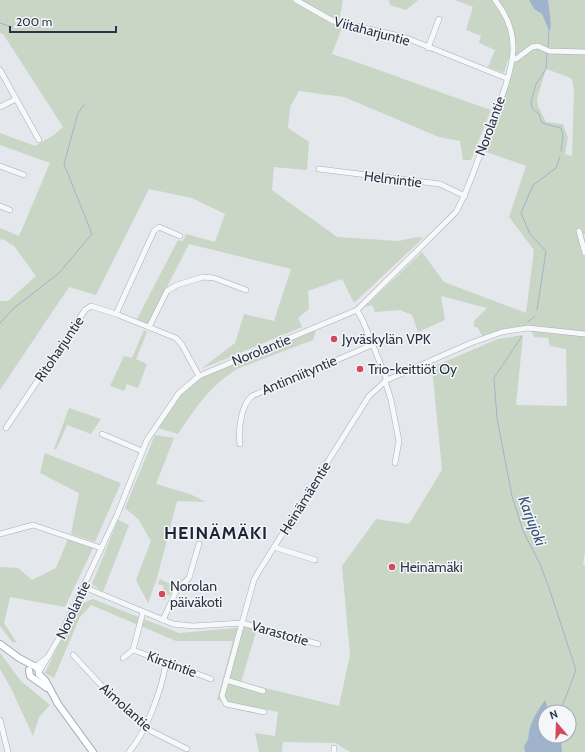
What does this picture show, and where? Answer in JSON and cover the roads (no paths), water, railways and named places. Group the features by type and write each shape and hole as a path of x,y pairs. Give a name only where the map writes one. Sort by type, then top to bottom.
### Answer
{"main road":[{"path":"0,644 45,680 50,690 93,752"}],"street":[{"name":"Viitaharjuntie","path":"296,0 332,21 404,37 428,48 506,78"},
{"name":"Norolantie","path":"35,671 50,655 84,587 101,548 118,515 142,451 155,427 179,394 199,376 357,310 448,222 456,212 465,196 501,99 512,59 513,49 511,30 505,14 495,0"},
{"name":"Viitaharjuntie","path":"428,48 439,19"},
{"path":"512,59 516,59 532,47 538,46 549,50 585,52"},
{"path":"0,70 39,140"},
{"path":"0,107 16,99"},
{"path":"0,166 24,175"},
{"name":"Helmintie","path":"319,170 440,184 465,196"},
{"path":"0,206 10,210"},
{"path":"116,314 154,231 159,227 165,228 180,236"},
{"path":"579,231 585,253"},
{"path":"149,327 168,291 177,285 203,277 214,278 246,290"},
{"name":"Ritoharjuntie","path":"6,428 85,310 91,306 116,314 178,340 199,376"},
{"path":"357,310 386,381 391,400 399,441 395,463"},
{"name":"Heinämäentie","path":"264,712 226,704 222,696 254,580 369,396 386,381 482,339 502,332 517,330 526,331 530,329 585,334"},
{"name":"Antinniityntie","path":"240,444 239,434 246,404 252,396 372,345"},
{"path":"102,434 142,451"},
{"path":"0,534 33,525 101,548"},
{"path":"163,620 177,589 189,578 199,544"},
{"path":"274,547 315,560"},
{"path":"84,587 163,620 186,626 242,623"},
{"name":"Kirstintie","path":"122,658 133,650 143,612"},
{"name":"Varastotie","path":"242,623 318,644"},
{"name":"Kirstintie","path":"133,650 211,679"},
{"name":"Aimolantie","path":"73,655 100,684 151,731 187,749"},
{"path":"129,752 136,744 145,725 164,675 166,662"},
{"path":"226,680 263,691"},
{"path":"0,720 8,752"}],"water":[{"path":"529,0 548,0 551,20 550,31 542,14 534,9"},
{"path":"537,713 537,744 561,744 562,752 525,752 524,746 527,742 532,723"}],"waterway":[{"path":"0,23 12,27"},
{"name":"Karjujoki","path":"548,47 549,31"},
{"name":"Karjujoki","path":"547,53 546,69 536,84 531,102 532,108 539,114 542,123 561,128 563,136 561,151"},
{"path":"0,323 14,308 59,273 92,234 64,164 78,113 84,105"},
{"name":"Karjujoki","path":"537,310 546,251 530,234 521,213 533,185 556,168 560,157"},
{"name":"Karjujoki","path":"528,322 535,316"},
{"name":"Karjujoki","path":"522,336 494,378 497,418 512,496 523,531 540,564 549,588 576,670 563,704"}],"place":[{"name":"Jyväskylän VPK","path":"334,339"},
{"name":"Trio-keittiöt Oy","path":"360,369"},
{"name":"Heinämäki","path":"392,567"},
{"name":"Norolan päiväkoti","path":"162,594"}],"district":[{"name":"HEINÄMÄKI","path":"216,533"}]}
